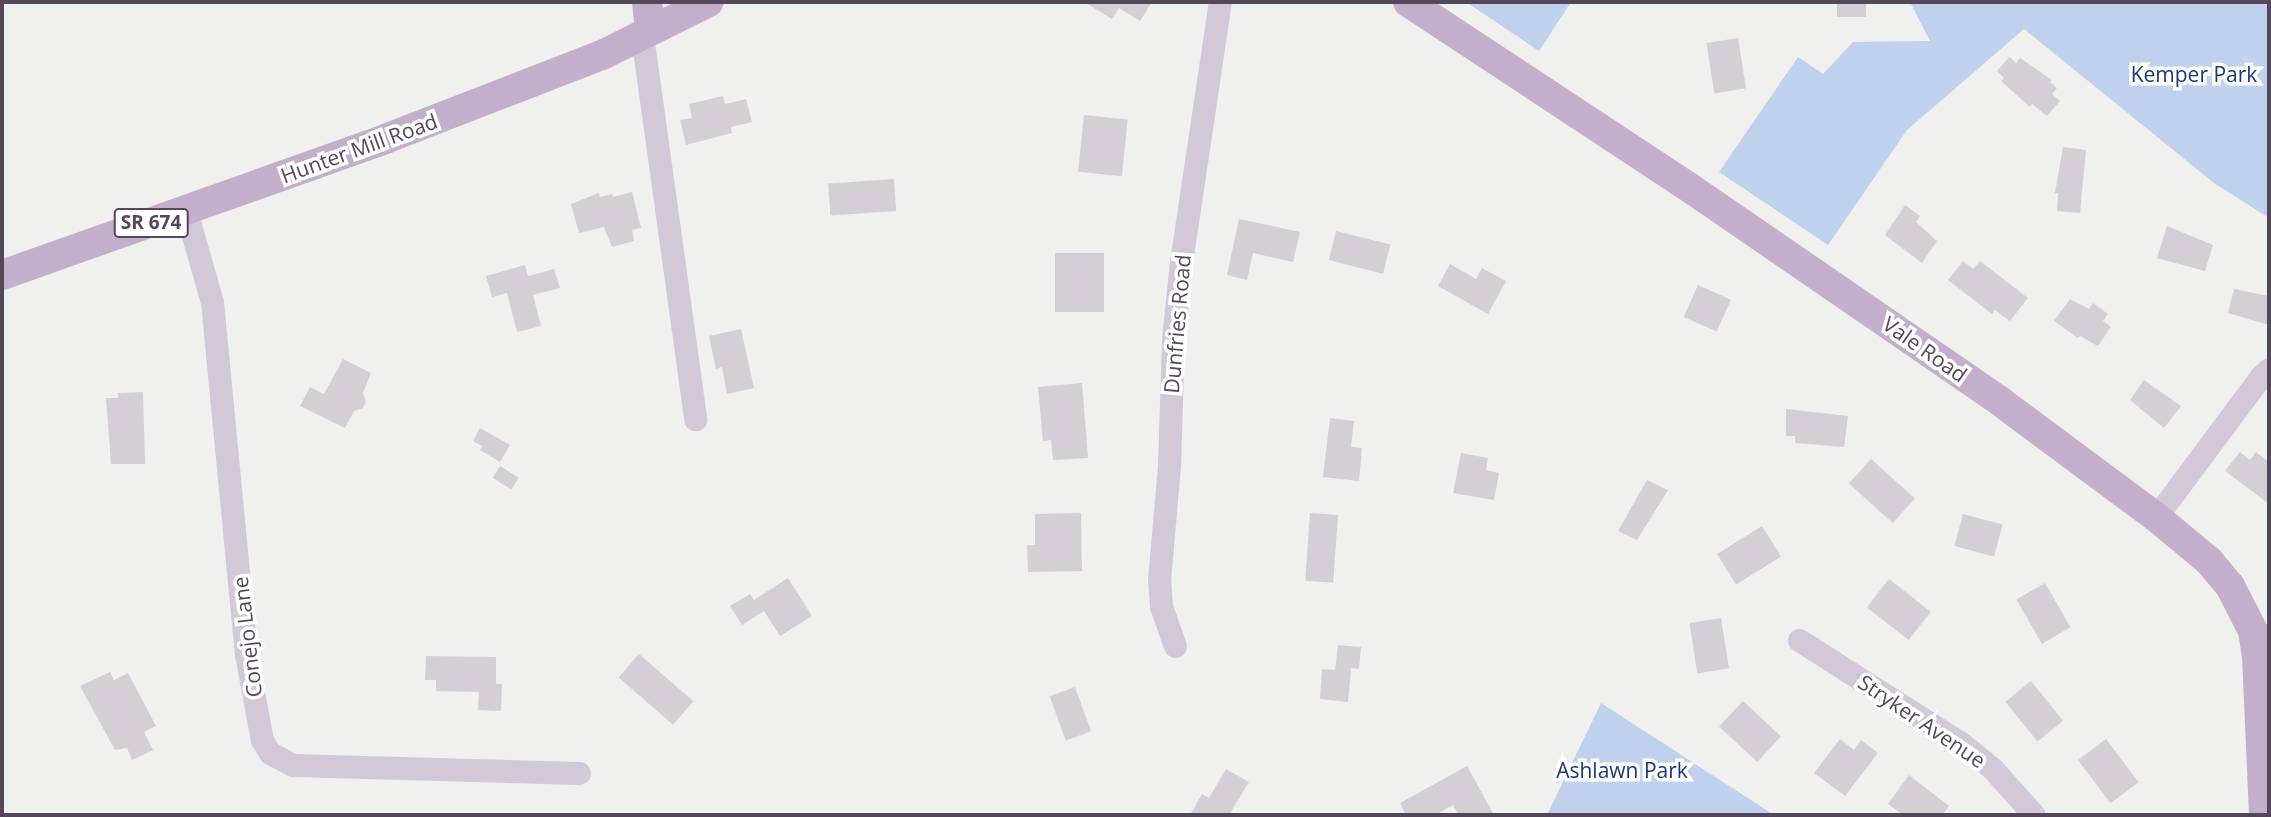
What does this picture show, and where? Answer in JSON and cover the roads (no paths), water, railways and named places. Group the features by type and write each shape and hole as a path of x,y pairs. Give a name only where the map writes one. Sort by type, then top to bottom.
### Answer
{"main road":[{"name":"Hunter Mill Road","path":"2,275 385,139 602,55 646,22 709,2"},
{"name":"Vale Road","path":"1408,2 1693,190 1955,370 2156,517 2209,561 2244,607 2253,631 2258,655 2264,815"}],"street":[{"name":"Dunfries Road","path":"1175,646 1161,606 1159,580 1168,466 1173,339 1181,262 1220,2"},
{"path":"646,22 695,419"},
{"name":"Conejo Lane","path":"186,211 212,302 246,654 262,740 270,753 293,765 579,773"},
{"path":"2156,517 2261,376 2269,369"},
{"name":"Stryker Avenue","path":"1799,640 1962,744 1992,768 2034,815"}],"park label":[{"name":"Kemper Park","path":"2194,74"},
{"name":"Ashlawn Park","path":"1622,770"}]}
